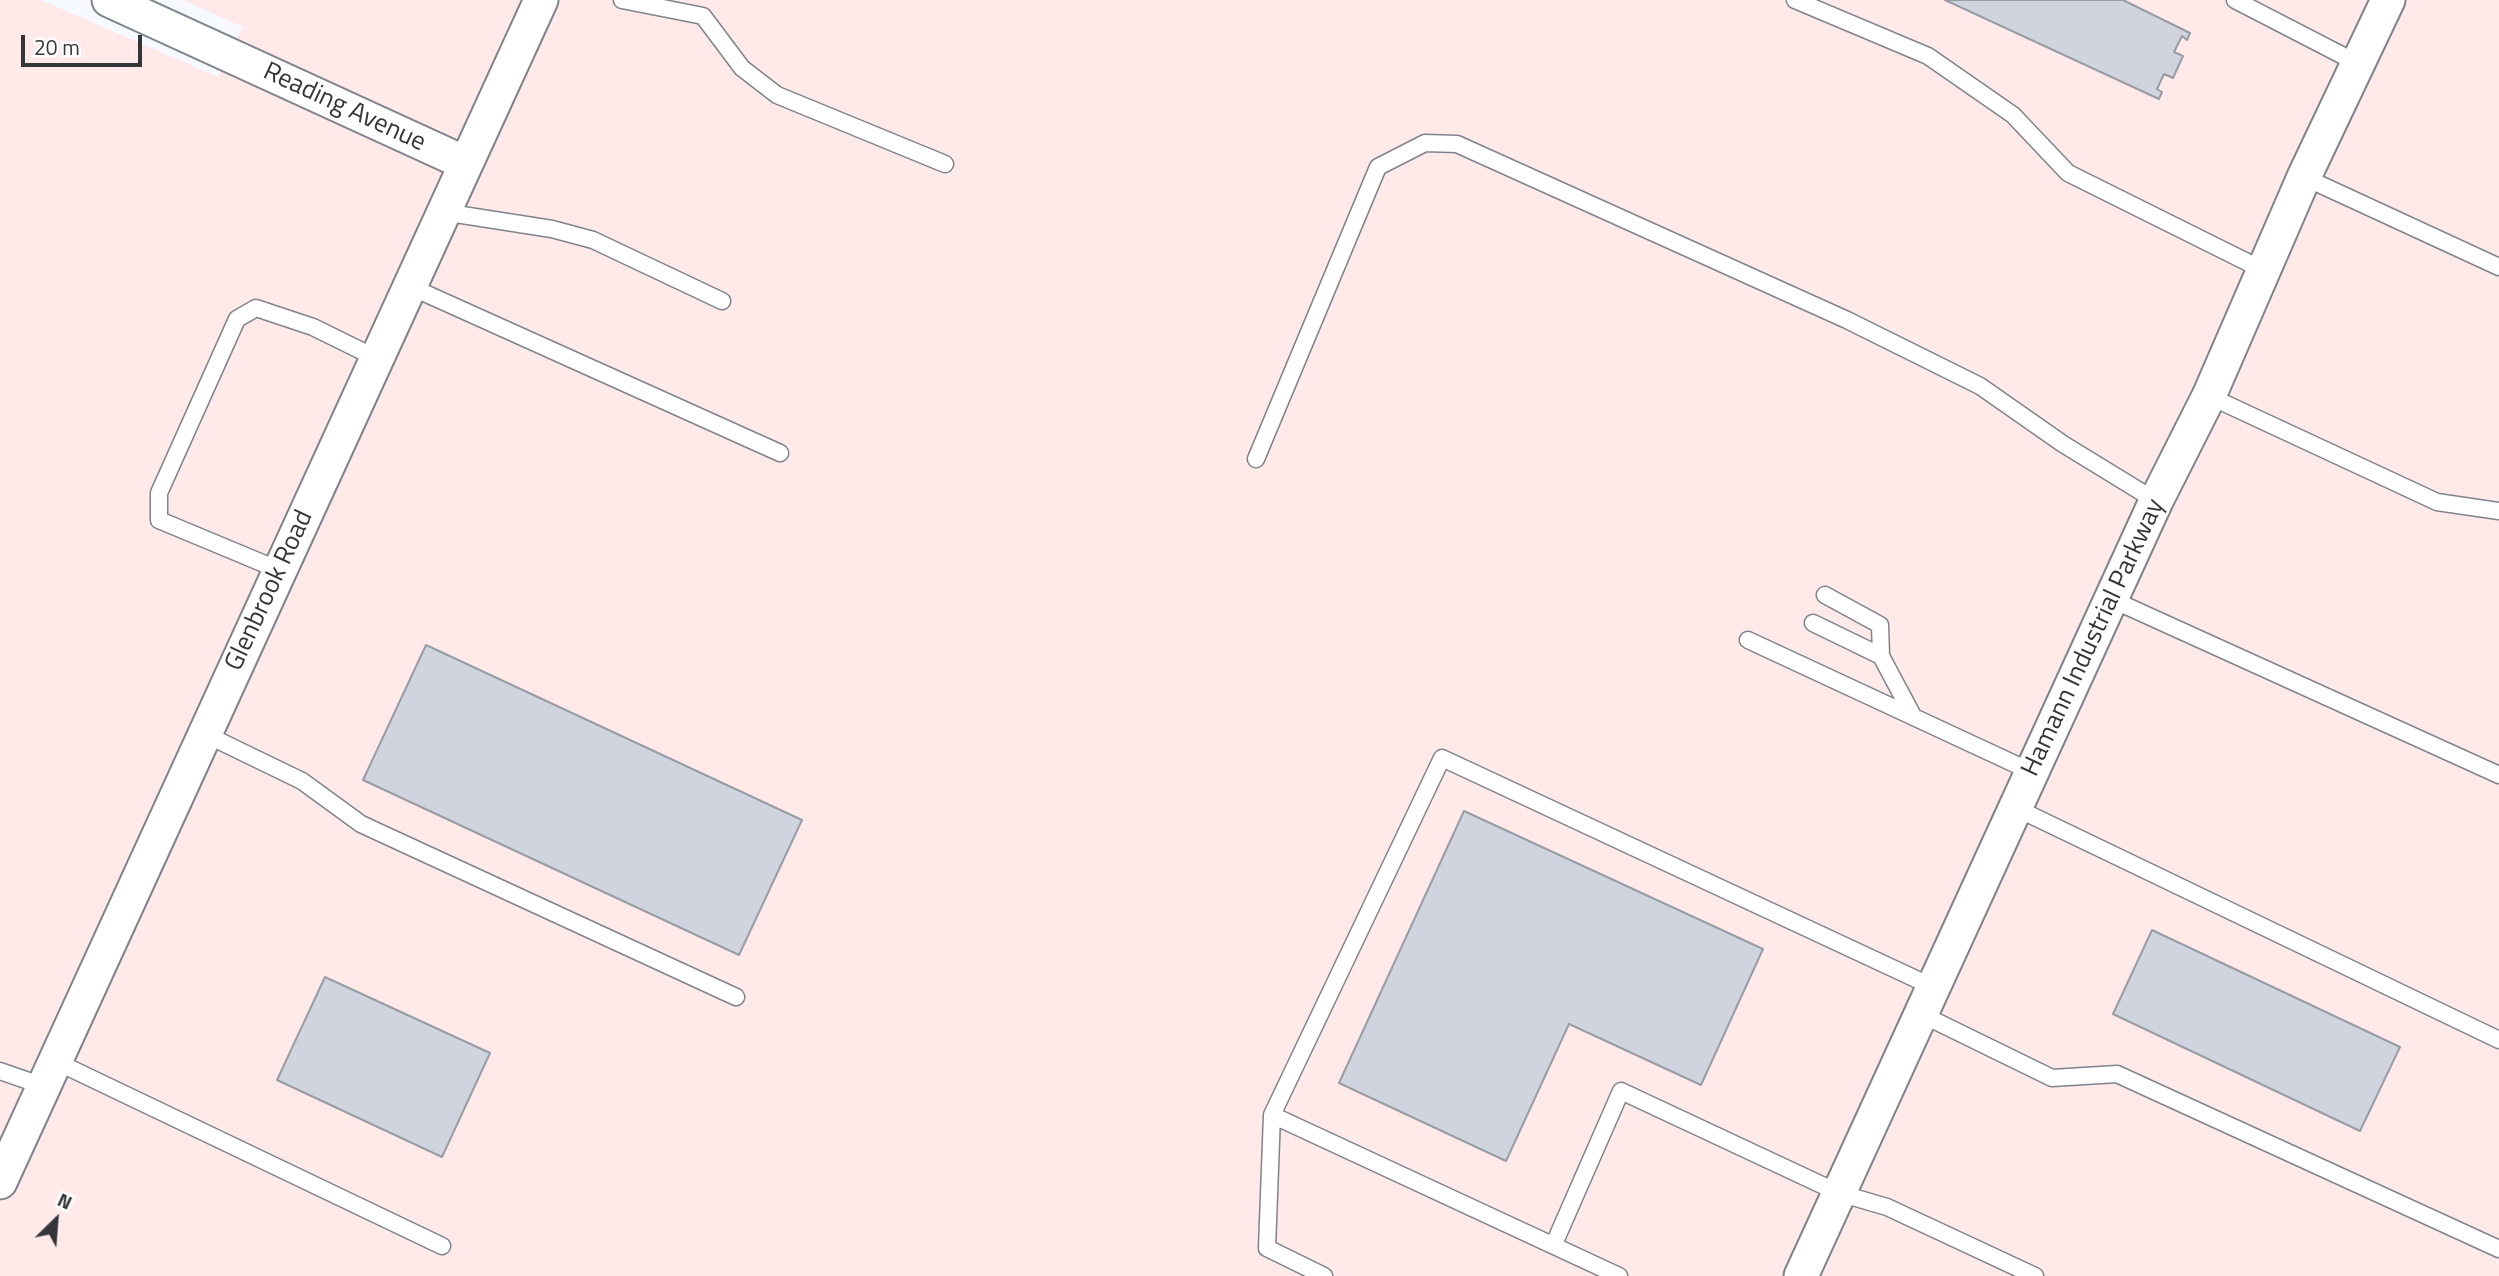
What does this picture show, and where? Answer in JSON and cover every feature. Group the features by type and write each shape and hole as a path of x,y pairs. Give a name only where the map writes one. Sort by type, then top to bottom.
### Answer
{"street":[{"name":"Reading Avenue","path":"109,0 465,163"},
{"name":"Glenbrook Road","path":"0,1182 541,0"},
{"name":"Hamann Industrial Parkway","path":"1801,1276 2156,500 2209,396 2304,177 2388,0"}],"lane":[{"path":"622,0 703,16 742,68 777,95 946,164"},
{"path":"1795,0 1928,56 2013,115 2068,173 2263,270"},
{"path":"2235,0 2359,64"},
{"path":"1256,459 1378,167 1425,143 1457,144 1847,320 1980,386 2063,444 2156,500"},
{"path":"2304,177 2499,267"},
{"path":"443,212 552,229 593,240 722,301"},
{"path":"409,286 780,453"},
{"path":"279,570 159,520 159,493 237,319 256,308 313,327 376,358"},
{"path":"2209,396 2437,502 2499,512"},
{"path":"1825,595 1880,625 1881,656 1913,716"},
{"path":"2111,598 2499,775"},
{"path":"1812,622 1881,656"},
{"path":"1748,640 2032,772"},
{"path":"205,734 302,781 362,824 736,996"},
{"path":"1324,1276 1267,1248 1272,1115 1442,758 1927,1000 2052,1077 2117,1074 2499,1249"},
{"path":"2016,808 2499,1040"},
{"path":"0,1072 49,1074 442,1246"},
{"path":"1554,1244 1621,1091 1839,1193 1887,1207 2035,1276"},
{"path":"1272,1115 1619,1276"}],"shaded area":[{"path":"0,0 41,0 218,77 243,27 183,0 2499,0 2499,1276 0,1276"}],"building":[{"path":"1945,0 2123,0 2190,33 2187,40 2182,36 2174,52 2183,56 2173,78 2164,74 2157,89 2162,92 2159,99"},
{"path":"426,645 802,820 739,955 363,780"},
{"path":"1464,811 1763,949 1701,1085 1569,1024 1506,1161 1339,1083"},
{"path":"2152,930 2400,1047 2360,1131 2113,1014"},
{"path":"325,977 490,1053 442,1157 277,1080"}]}
